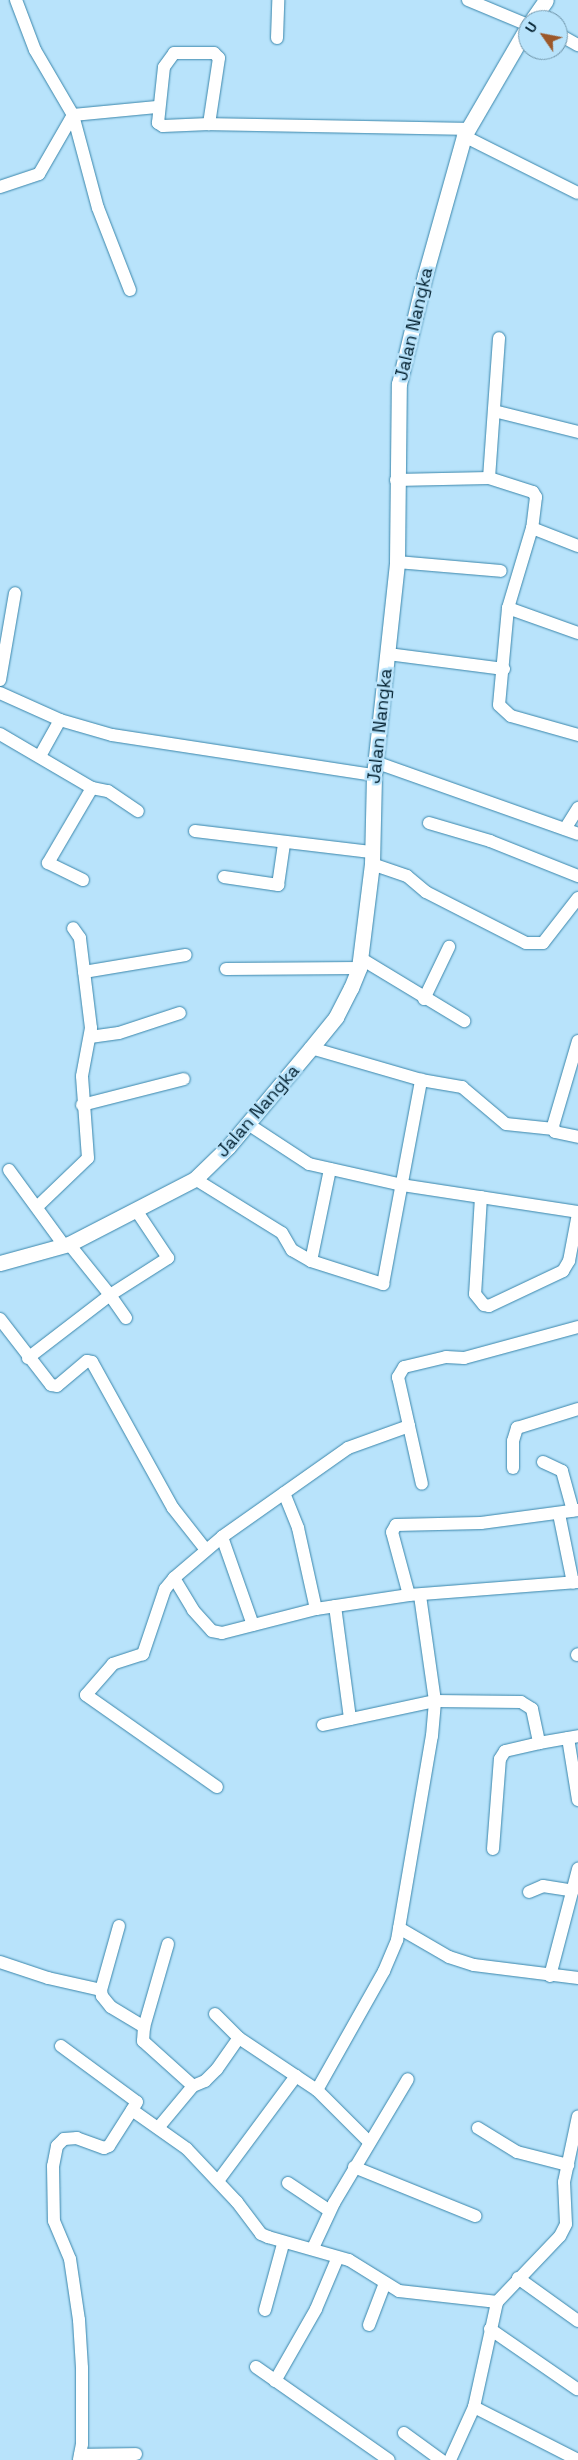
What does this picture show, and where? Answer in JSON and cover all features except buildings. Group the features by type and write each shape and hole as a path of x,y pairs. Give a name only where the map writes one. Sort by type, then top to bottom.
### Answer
{"street":[{"path":"16,0 35,50 73,114 98,208 130,290"},
{"path":"276,38 278,0"},
{"path":"468,0 518,17"},
{"name":"Jalan Nangka","path":"0,1264 66,1244 195,1180 248,1124 336,1017 359,963 371,858 375,769 397,562 396,480 399,384 453,167 466,132 518,44"},
{"path":"208,124 219,58 214,53 178,53 169,58 164,67 158,107 160,125 208,124 466,132 578,193"},
{"path":"73,114 158,107"},
{"path":"0,188 39,174 73,114"},
{"path":"489,478 499,338"},
{"path":"494,410 578,432"},
{"path":"396,480 489,478 533,492 536,497 532,528 508,608 504,669 499,700 505,712 578,735"},
{"path":"532,528 578,546"},
{"path":"397,562 501,571"},
{"path":"0,680 15,593"},
{"path":"508,608 578,633"},
{"path":"388,654 504,669"},
{"path":"0,693 60,720 149,742 375,769 578,834"},
{"path":"40,756 60,720"},
{"path":"0,734 92,788 108,792 138,811"},
{"path":"83,880 48,863 92,788"},
{"path":"565,829 578,808"},
{"path":"430,823 490,841 578,876"},
{"path":"195,831 371,858 407,876 426,892 526,944 543,943 578,898"},
{"path":"224,877 278,885 284,844"},
{"path":"38,1206 88,1158 82,1106 82,1076 90,1037 80,938 73,928"},
{"path":"424,999 450,947"},
{"path":"84,972 186,955"},
{"path":"226,969 359,963 464,1021"},
{"path":"90,1037 119,1033 180,1013"},
{"path":"554,1129 578,1041"},
{"path":"311,1048 420,1080 462,1087 506,1124 554,1129 578,1137"},
{"path":"82,1106 184,1079"},
{"path":"195,1180 282,1233 292,1250 311,1261 383,1284 420,1080"},
{"path":"248,1124 300,1161 402,1185 481,1197 578,1213 569,1261 563,1271 489,1306 484,1305 475,1294 481,1197"},
{"path":"311,1261 330,1168"},
{"path":"9,1170 66,1244 110,1295 126,1318"},
{"path":"28,1358 110,1295 168,1258 136,1210"},
{"path":"0,1319 28,1358 54,1386 86,1361 92,1362 172,1508 206,1550"},
{"path":"422,1484 398,1377 404,1368 437,1358 464,1358 578,1327"},
{"path":"514,1468 513,1441 517,1428 578,1408"},
{"path":"218,1787 86,1695 113,1664 143,1654 165,1589 174,1578 206,1550 348,1448 409,1426"},
{"path":"317,2090 384,1971 399,1928 432,1736 435,1701 415,1595 392,1532 396,1525 482,1523 559,1514 575,1510 562,1471 543,1462"},
{"path":"284,1493 298,1528 316,1610"},
{"path":"174,1578 188,1602 212,1631 222,1634 335,1606 415,1595 575,1582 559,1514"},
{"path":"222,1537 253,1625"},
{"path":"335,1606 350,1719"},
{"path":"323,1726 435,1701 526,1704 535,1716 539,1743"},
{"path":"493,1848 500,1759 505,1751 573,1737 578,1800"},
{"path":"550,1976 574,1891 578,1868"},
{"path":"529,1892 543,1886 574,1891"},
{"path":"119,1926 101,1990 111,2007 144,2026"},
{"path":"399,1928 449,1957 474,1966 578,1978"},
{"path":"168,1944 144,2026 144,2045 193,2086"},
{"path":"0,1962 48,1978 101,1990"},
{"path":"215,2014 239,2038 317,2090 369,2142"},
{"path":"158,2128 193,2086 205,2081 217,2070 239,2038"},
{"path":"61,2046 135,2098 136,2104 109,2146 104,2148 77,2138 60,2142 54,2166 54,2221 70,2259 78,2320 82,2368 80,2457 136,2454"},
{"path":"218,2180 296,2076"},
{"path":"313,2248 330,2211 354,2167 408,2079"},
{"path":"132,2110 187,2149 218,2180 260,2234 283,2244 313,2248 357,2264 385,2283 406,2293 498,2302"},
{"path":"450,2460 474,2406 483,2374 490,2329 498,2302 518,2278 560,2236 566,2224 564,2187 578,2116"},
{"path":"478,2128 508,2148 568,2165"},
{"path":"354,2167 475,2216"},
{"path":"288,2183 330,2211"},
{"path":"265,2310 283,2244"},
{"path":"275,2381 316,2309 338,2257"},
{"path":"518,2278 578,2321"},
{"path":"369,2325 385,2283"},
{"path":"490,2329 577,2389"},
{"path":"256,2367 389,2460"},
{"path":"474,2406 578,2460"},
{"path":"404,2433 441,2460"}]}
